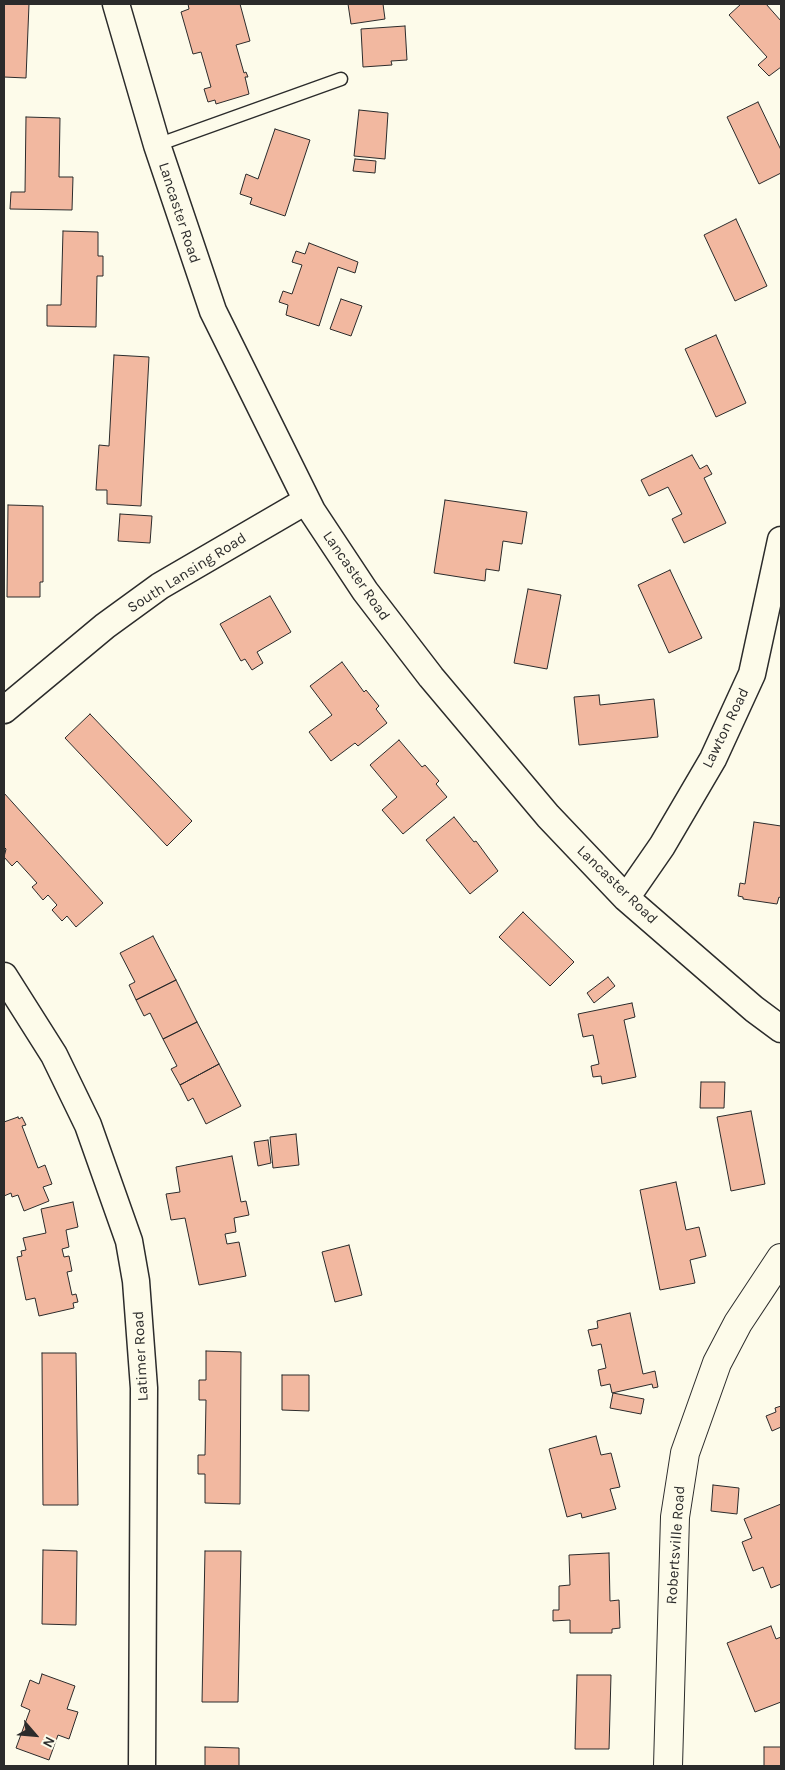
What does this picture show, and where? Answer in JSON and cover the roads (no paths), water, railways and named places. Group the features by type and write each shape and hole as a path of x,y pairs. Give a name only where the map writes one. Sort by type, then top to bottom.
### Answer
{"street":[{"name":"Lancaster Road","path":"116,4 157,145 213,312 306,501 365,591 436,684 548,816 626,898 754,1009 781,1029"},
{"name":"South Lansing Road","path":"4,710 105,626 160,586 306,501"},
{"name":"Lawton Road","path":"626,898 662,846 713,758 752,674 781,540"},
{"name":"Latimer Road","path":"4,976 54,1055 88,1125 129,1242 136,1281 144,1388 142,1766"},
{"name":"Robertsville Road","path":"668,1766 675,1517 685,1454 717,1363 738,1323 781,1258"}],"lane":[{"path":"157,145 341,79"}]}
